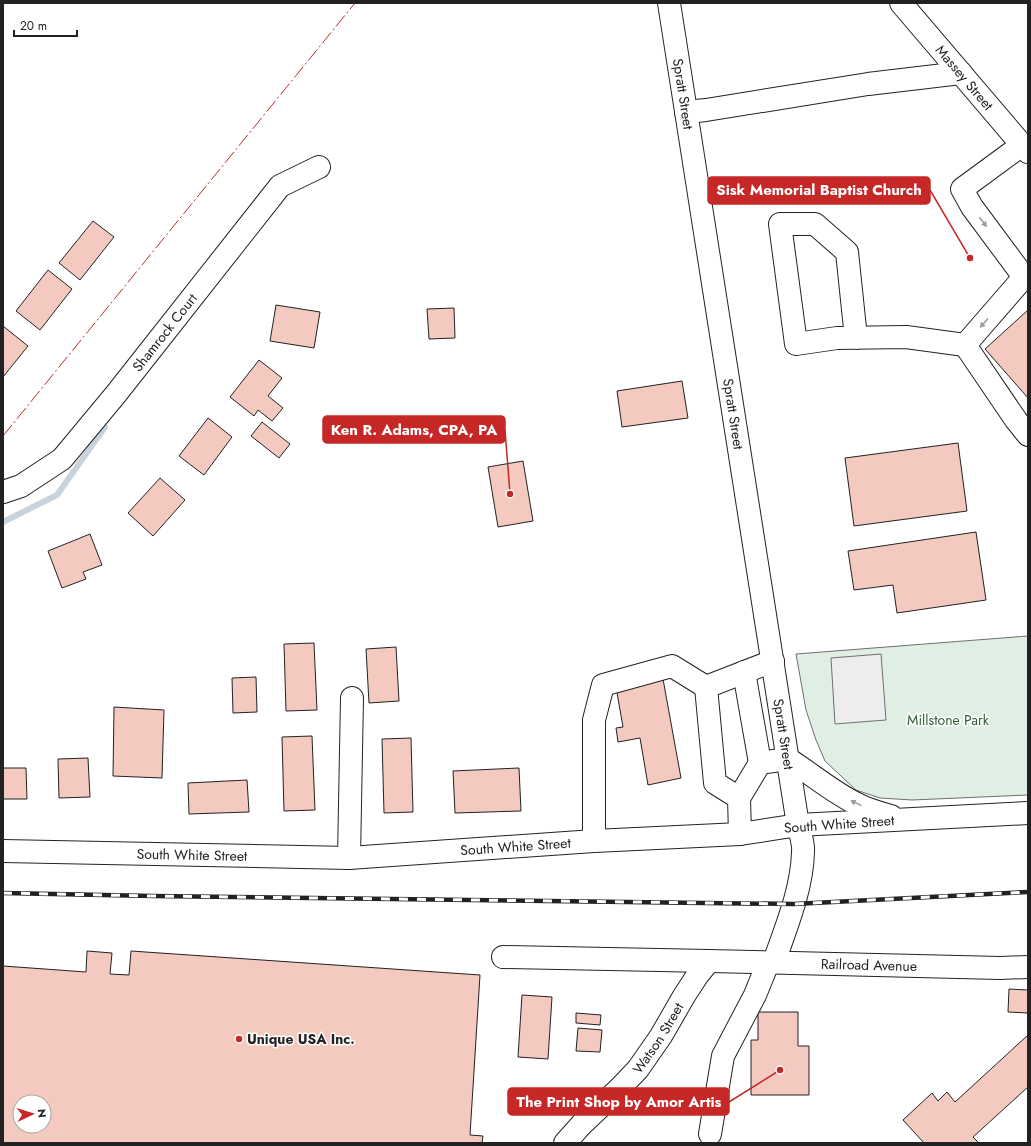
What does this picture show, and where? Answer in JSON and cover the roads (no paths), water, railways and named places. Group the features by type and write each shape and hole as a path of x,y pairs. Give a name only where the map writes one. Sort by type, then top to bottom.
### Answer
{"street":[{"name":"Spratt Street","path":"669,3 803,851 800,882 794,904 771,962 723,1056 710,1134"},
{"name":"Massey Street","path":"901,3 1025,148"},
{"path":"686,112 868,84 961,73"},
{"path":"965,345 1026,275 972,207 962,189 1025,148"},
{"name":"Shamrock Court","path":"3,492 21,486 62,458 116,394 280,186 319,167"},
{"path":"856,338 846,252 815,224 780,224 796,344 837,338 856,338 906,336 965,345 1016,420 1028,435"},
{"path":"706,687 772,661"},
{"path":"594,841 594,720 603,685 672,666 706,687"},
{"path":"740,834 739,798 760,762 744,672"},
{"path":"706,687 715,783 739,798"},
{"path":"349,858 352,698"},
{"path":"760,762 788,759 832,790 858,805 873,811 906,820"},
{"name":"South White Street","path":"3,851 349,858 594,841 740,834 798,825 1028,814"},
{"name":"Railroad Avenue","path":"503,957 1028,968"},
{"name":"Watson Street","path":"565,1143 581,1125 638,1069 661,1036 687,991 709,961"}],"waterway":[{"path":"3,522 57,495 105,427"}],"railway":[{"path":"3,893 794,904 1028,892"}],"place":[{"name":"Sisk Memorial Baptist Church","path":"970,258"},
{"name":"Ken R. Adams, CPA, PA","path":"510,494"},
{"name":"Unique USA Inc.","path":"239,1039"},
{"name":"The Print Shop by Amor Artis","path":"780,1070"}],"park label":[{"name":"Millstone Park","path":"948,720"}]}
